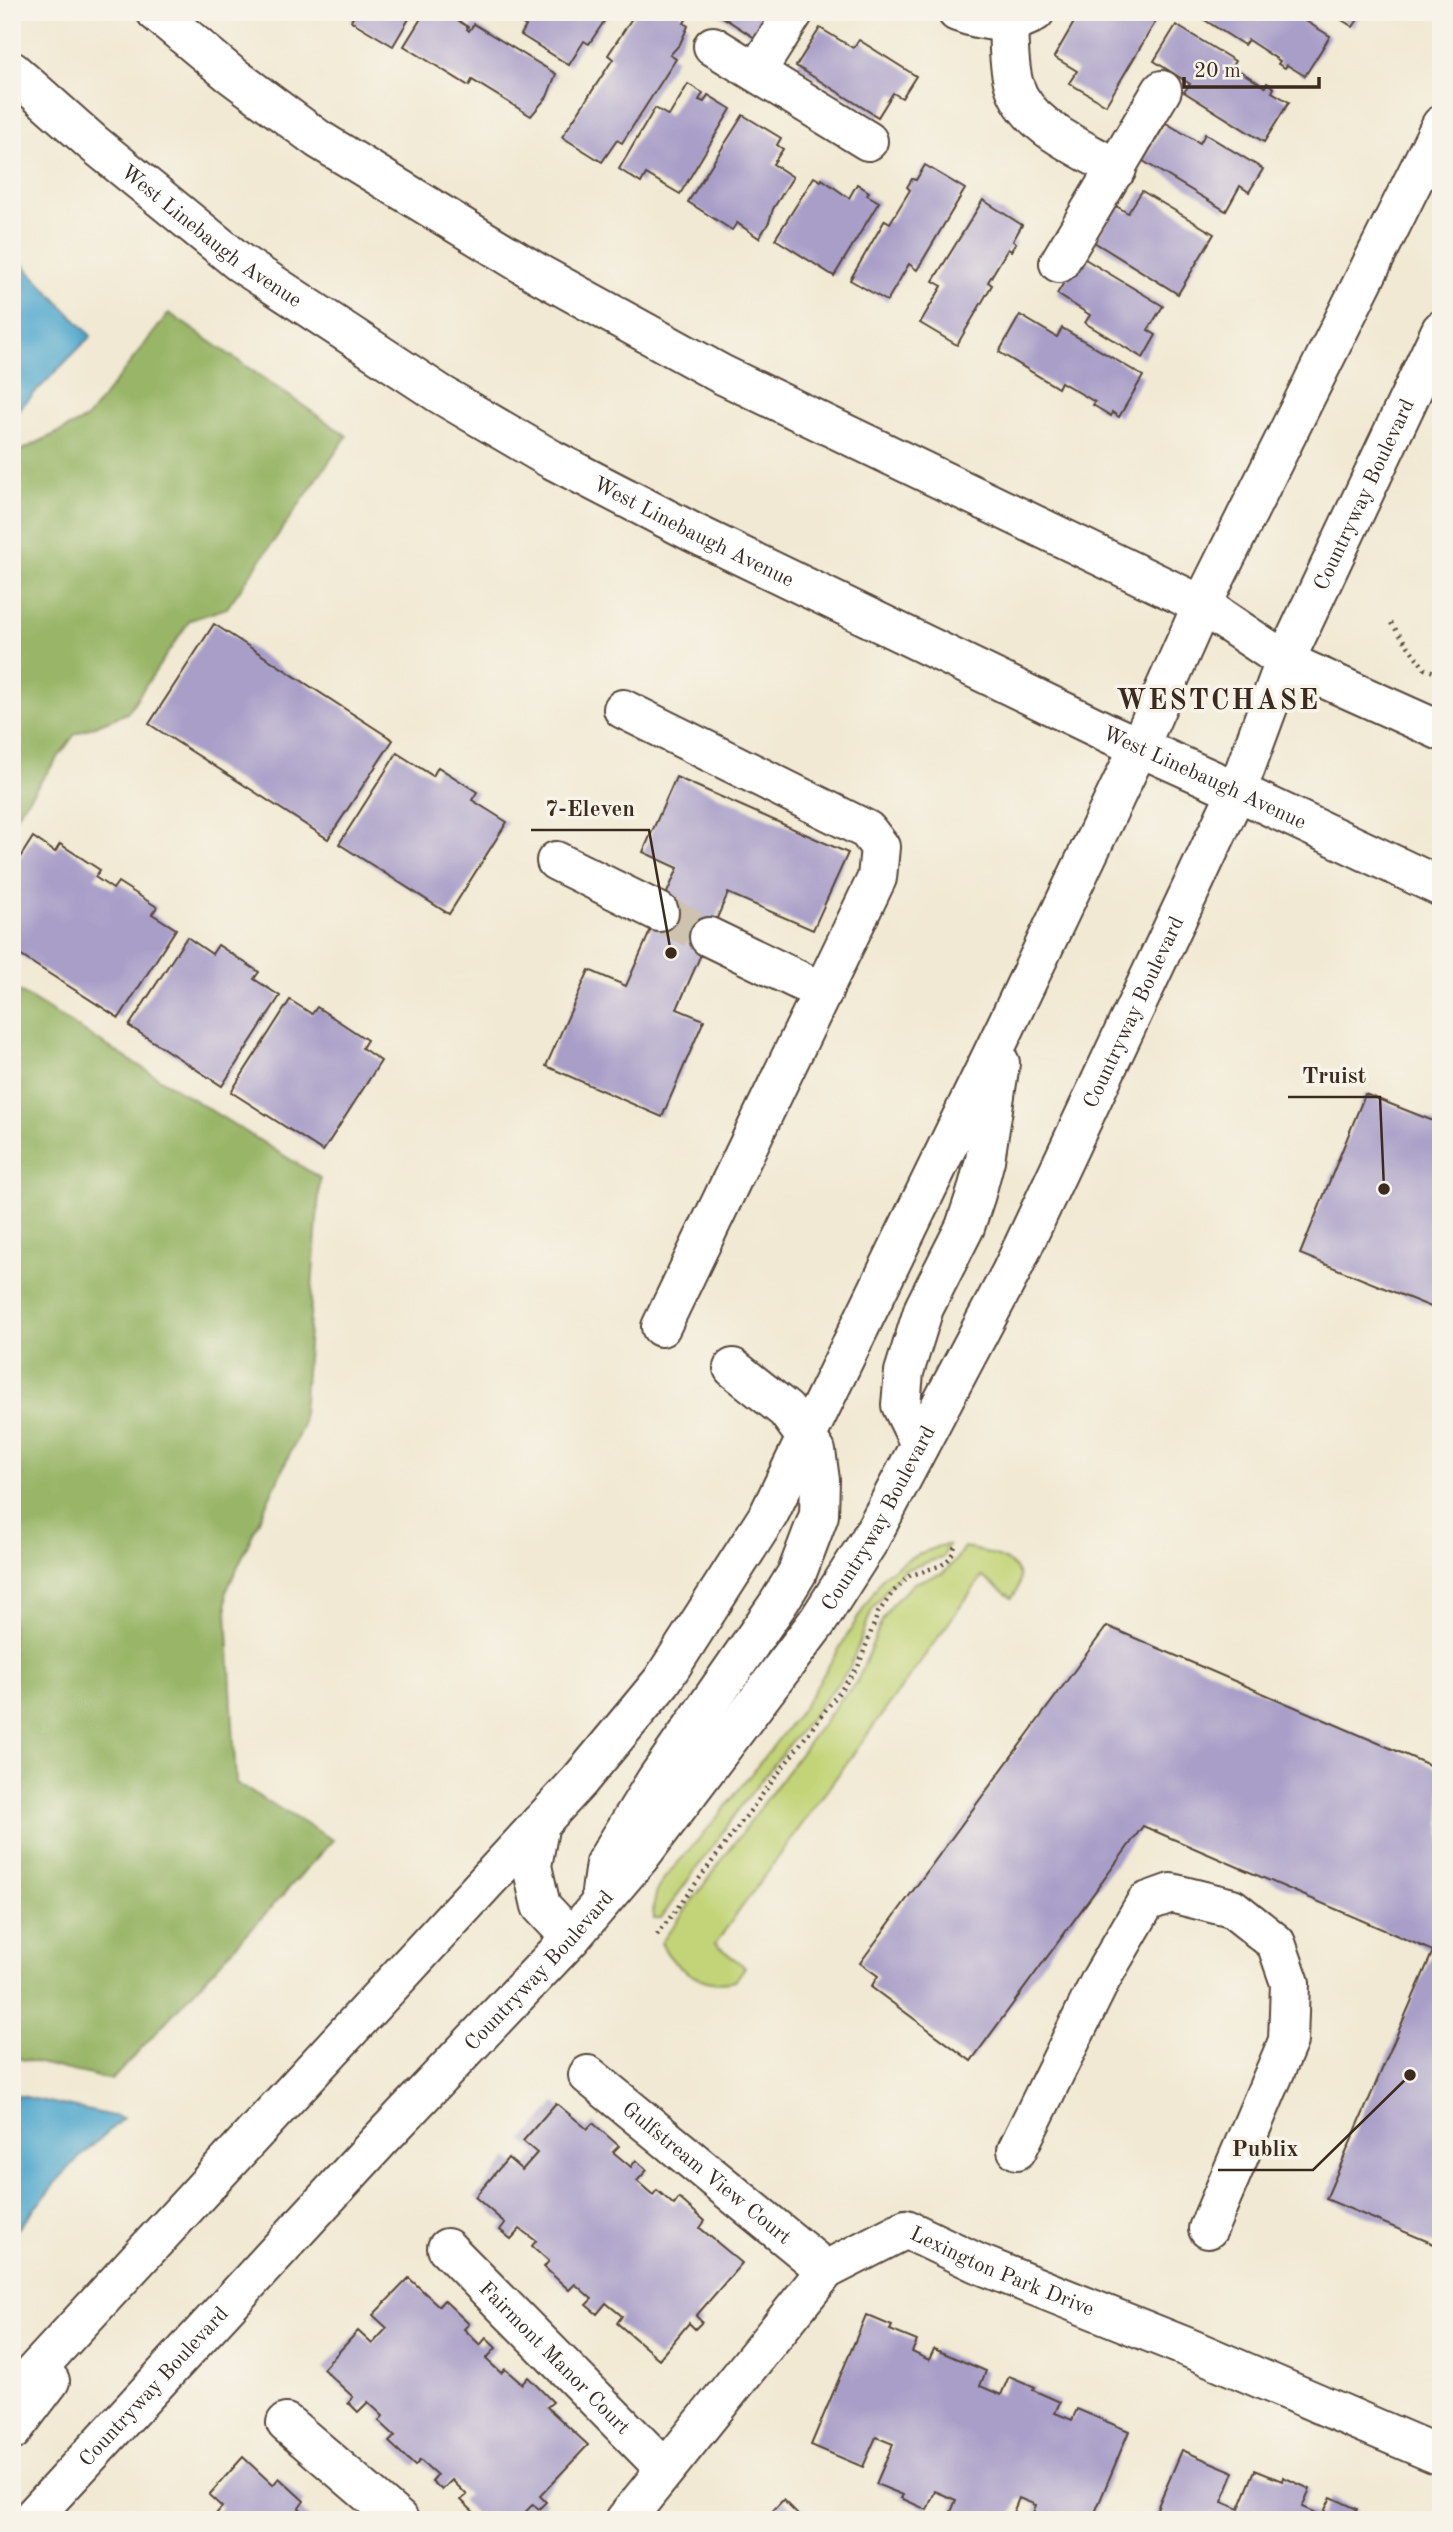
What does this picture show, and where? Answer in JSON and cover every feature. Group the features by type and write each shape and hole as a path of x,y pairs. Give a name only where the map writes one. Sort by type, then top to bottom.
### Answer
{"street":[{"path":"156,12 229,73 318,139 539,274 721,374 1202,605 1285,661 1441,732"},
{"path":"756,72 794,12"},
{"path":"957,12 982,21 1021,16 1013,83 1021,102 1035,120 1117,169"},
{"path":"713,46 868,141"},
{"name":"West Linebaugh Avenue","path":"12,71 93,143 239,262 440,394 551,459 694,533 1139,747 1441,887"},
{"path":"1059,263 1162,90"},
{"path":"12,2396 580,1780 662,1681 769,1514 1139,747 1202,605 1441,125"},
{"name":"Countryway Boulevard","path":"30,2520 600,1904 639,1858 818,1621 869,1541 1010,1272 1237,791 1285,661 1441,330"},
{"path":"623,709 867,830 880,847 877,878 661,1326"},
{"path":"556,861 659,912"},
{"path":"709,937 823,992"},
{"path":"919,1442 901,1405 904,1372 924,1308 965,1227 976,1194 985,1160 1006,1026"},
{"path":"600,1904 605,1863 797,1573 819,1515 820,1480 816,1451 786,1410 733,1368"},
{"path":"540,1823 533,1866 541,1906 570,1938"},
{"path":"1017,2150 1101,1979 1146,1902 1171,1893 1231,1908 1276,1943 1290,1983 1288,2041 1208,2229"},
{"name":"Gulfstream View Court","path":"588,2075 826,2270"},
{"name":"Lexington Park Drive","path":"625,2520 826,2270 906,2229 977,2263 1189,2348 1441,2456"},
{"name":"Fairmont Manor Court","path":"447,2248 665,2469"},
{"path":"12,2431 52,2378 82,2321"},
{"path":"286,2423 399,2520"}],"path":[{"path":"1391,623 1425,669 1441,674"},
{"path":"657,1935 858,1667 878,1613 894,1592 909,1576 942,1565 951,1557 955,1546"}],"green space":[{"path":"169,313 347,436 227,608 190,620 127,713 75,734 12,821 12,455 86,419"},
{"path":"12,987 320,1178 302,1427 226,1592 236,1783 333,1840 112,2080 12,2057"},
{"path":"948,1545 943,1557 904,1570 889,1586 872,1610 849,1669 741,1806 661,1918 654,1918 657,1890 665,1877 707,1830 803,1708 884,1575 910,1558"},
{"path":"964,1547 998,1557 1015,1568 1019,1576 1019,1586 1012,1598 982,1577 715,1944 745,1967 735,1981 712,1982 682,1969 661,1943 839,1701 857,1682 891,1605 914,1583 943,1573"}],"water":[{"path":"12,253 91,336 12,416"},
{"path":"12,2094 123,2118 68,2168 12,2236"}],"building":[{"path":"356,12 413,12 393,46 351,21"},
{"path":"425,12 436,12 442,16 445,12 468,27 469,31 474,24 556,74 547,97 531,116 472,80 469,86 404,46"},
{"path":"504,12 599,12 607,17 589,44 584,41 569,65 521,35 526,26"},
{"path":"636,12 678,12 687,18 684,23 688,26 680,44 670,55 676,59 622,143 617,140 602,162 562,137 613,59 608,55"},
{"path":"715,12 765,12 764,15 768,18 755,38"},
{"path":"1080,12 1142,12 1156,21 1106,105 1069,83 1077,71 1054,57"},
{"path":"1192,12 1291,12 1330,36 1305,76 1287,65 1285,68 1278,64 1280,61 1248,40 1244,45"},
{"path":"1329,12 1363,12 1353,27"},
{"path":"1176,25 1235,61 1232,66 1265,87 1267,83 1274,88 1272,92 1289,102 1264,142 1184,92 1190,84 1154,61"},
{"path":"820,28 853,48 859,40 916,76 902,98 893,93 878,117 796,66"},
{"path":"688,84 703,93 699,100 704,102 708,95 731,109 680,194 646,174 641,183 619,169 655,108 669,116"},
{"path":"743,115 781,138 777,145 783,149 773,164 793,177 759,238 737,223 732,230 688,202"},
{"path":"1166,123 1200,143 1205,134 1263,169 1249,192 1240,186 1226,211 1143,161"},
{"path":"925,165 965,189 917,270 909,264 887,301 850,280 885,220 890,223 910,190 907,187 912,179 916,180"},
{"path":"814,177 821,181 822,179 849,198 857,184 869,192 867,195 879,202 834,276 775,239"},
{"path":"1142,191 1214,234 1178,294 1094,242 1116,206 1128,213"},
{"path":"983,200 1022,225 1013,241 1016,243 1011,251 1008,249 988,282 992,285 957,345 920,323 942,286 933,281"},
{"path":"1080,256 1163,306 1148,330 1156,335 1143,358 1085,323 1090,315 1057,294"},
{"path":"1020,315 1057,337 1062,328 1143,376 1119,417 1112,412 1111,416 1093,405 1095,402 1061,382 1058,388 999,352"},
{"path":"214,624 393,740 328,839 149,724"},
{"path":"397,753 433,776 438,767 477,792 472,800 507,822 449,914 339,844"},
{"path":"676,777 848,853 813,930 728,893 677,1009 704,1020 662,1117 546,1066 589,970 626,986 678,868 643,852"},
{"path":"33,837 55,852 60,844 100,870 95,877 113,889 118,882 157,907 152,914 176,929 119,1018 12,950 12,870"},
{"path":"187,937 212,954 218,945 259,972 254,979 280,996 222,1086 129,1026"},
{"path":"290,1000 312,1014 317,1007 367,1040 362,1048 381,1061 323,1151 231,1092"},
{"path":"1365,1094 1441,1124 1441,1311 1300,1254"},
{"path":"1107,1626 1441,1770 1441,2247 1326,2199 1433,1951 1143,1826 971,2061 871,1987 878,1976 860,1963"},
{"path":"556,2103 587,2129 593,2123 619,2146 613,2152 631,2167 636,2160 647,2170 637,2181 653,2195 657,2190 674,2205 679,2198 705,2221 700,2228 742,2263 696,2316 702,2322 695,2329 689,2323 659,2359 617,2323 622,2316 606,2303 597,2314 586,2305 592,2299 575,2284 569,2290 544,2267 549,2261 532,2246 536,2241 520,2229 511,2239 500,2230 505,2223 475,2197 508,2158 522,2170 537,2153 523,2141"},
{"path":"409,2278 439,2306 444,2300 469,2324 464,2329 480,2345 486,2338 496,2348 486,2359 501,2373 505,2369 522,2384 528,2377 553,2402 547,2407 588,2445 540,2496 546,2502 539,2509 533,2504 518,2520 482,2520 461,2500 467,2495 452,2480 442,2490 432,2481 437,2475 420,2460 415,2466 389,2442 395,2436 379,2421 383,2416 368,2402 358,2412 348,2402 353,2397 323,2369 358,2331 372,2344 387,2328 373,2315"},
{"path":"866,2315 892,2326 890,2330 917,2341 912,2352 929,2360 934,2349 986,2371 980,2386 1001,2395 1009,2376 1060,2402 1055,2413 1072,2420 1077,2409 1129,2431 1092,2520 1030,2520 1036,2505 1019,2498 1010,2520 950,2520 948,2519 956,2500 935,2491 927,2510 901,2498 903,2495 876,2484 893,2444 876,2437 863,2467 811,2445"},
{"path":"1182,2450 1234,2472 1222,2502 1239,2509 1255,2470 1282,2481 1283,2477 1310,2489 1302,2507 1322,2516 1331,2497 1357,2509 1355,2513 1372,2520 1152,2520"},
{"path":"243,2457 273,2485 279,2478 304,2501 299,2508 312,2520 211,2520 222,2507 209,2495"},
{"path":"783,2500 803,2520 764,2520"},
{"path":"194,2511 203,2520 186,2520"}],"tunnel":[{"path":"659,912 709,937"}],"place":[{"name":"7-Eleven","path":"671,953"},
{"name":"Truist","path":"1384,1189"},
{"name":"Publix","path":"1410,2075"}],"district":[{"name":"WESTCHASE","path":"1218,699"}]}
